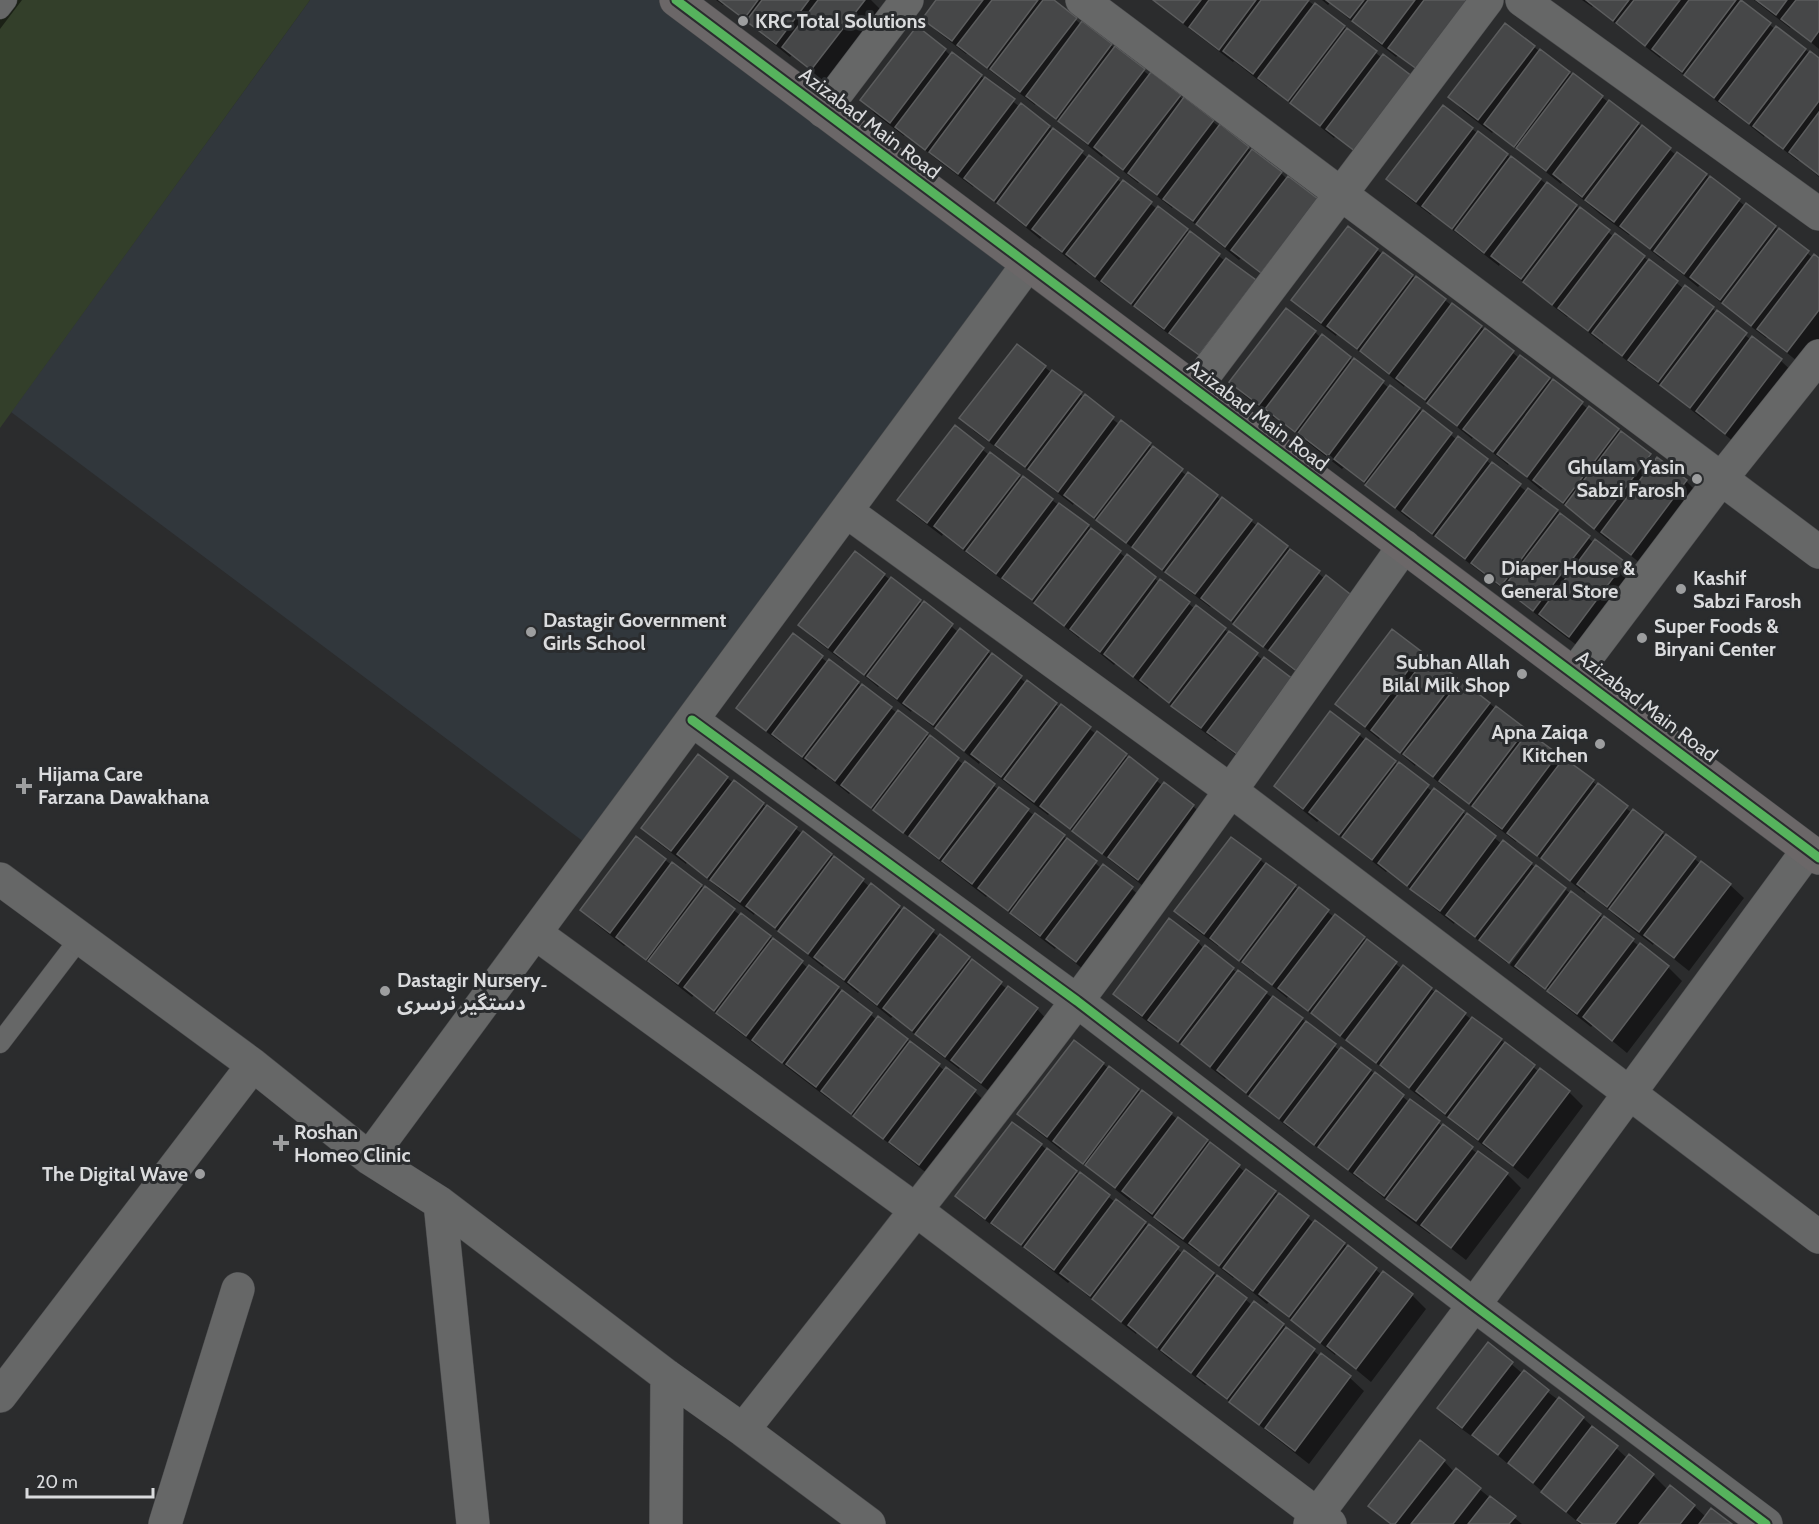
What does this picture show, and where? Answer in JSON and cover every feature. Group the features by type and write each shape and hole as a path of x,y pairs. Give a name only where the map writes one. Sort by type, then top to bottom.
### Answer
{"street":[{"name":"Azizabad Main Road","path":"676,0 1813,854"},
{"path":"823,111 907,0"},
{"path":"1082,0 1819,552"},
{"path":"1194,389 1487,0"},
{"path":"1522,0 1819,214"},
{"path":"369,1158 1028,264"},
{"path":"1574,674 1721,479 1819,356"},
{"path":"846,511 1230,790 1819,1237"},
{"path":"743,1430 1077,1001 1404,546"},
{"path":"692,720 1077,1001 1474,1305 1766,1524"},
{"path":"535,933 916,1210 1320,1521 1474,1305 1629,1094 1813,854"},
{"path":"0,879 253,1065 369,1158 440,1203 667,1377 743,1430 868,1524"},
{"path":"0,1396 253,1065"},
{"path":"440,1203 473,1524"},
{"path":"165,1524 238,1289"},
{"path":"666,1524 667,1377"}],"lane":[{"path":"0,9 7,0"},
{"path":"0,1043 80,938"}],"shaded area":[{"name":"Dastagir Government Girls School","path":"310,0 676,0 1028,264 596,851 11,412"}],"green space":[{"path":"9,0 310,0 0,428 0,11"}],"building":[{"path":"719,0 758,0 744,19"},
{"path":"762,0 809,0 776,44 746,21"},
{"path":"818,0 865,0 811,70 782,47"},
{"path":"936,0 983,0 952,41 922,19"},
{"path":"992,0 1038,0 987,68 957,45"},
{"path":"1043,0 1054,0 1077,18 1020,92 990,69"},
{"path":"1153,0 1201,0 1183,23"},
{"path":"1209,0 1256,0 1219,50 1189,27"},
{"path":"1261,0 1309,0 1253,74 1223,51"},
{"path":"1326,0 1364,0 1350,18"},
{"path":"1368,0 1415,0 1382,44 1352,21"},
{"path":"1424,0 1471,0 1418,70 1388,48"},
{"path":"1586,0 1629,0 1613,21"},
{"path":"1634,0 1680,0 1645,46 1616,23"},
{"path":"1689,0 1736,0 1682,72 1652,49"},
{"path":"1741,0 1771,23 1714,98 1684,75"},
{"path":"1756,0 1787,0 1776,15"},
{"path":"1796,0 1819,0 1819,31 1811,42 1781,19"},
{"path":"1315,3 1345,26 1288,101 1258,78"},
{"path":"1082,21 1112,44 1056,119 1026,96"},
{"path":"1505,23 1535,46 1478,120 1448,97"},
{"path":"917,26 946,49 890,123 860,100"},
{"path":"1776,26 1806,49 1749,124 1719,101"},
{"path":"1347,28 1377,51 1320,126 1290,103"},
{"path":"1115,46 1145,69 1088,144 1058,121"},
{"path":"1540,49 1570,72 1514,147 1484,124"},
{"path":"1810,51 1819,58 1819,101 1783,149 1753,126"},
{"path":"952,52 982,75 925,150 895,127"},
{"path":"1383,54 1413,77 1356,152 1326,129"},
{"path":"1151,72 1181,95 1123,170 1094,147"},
{"path":"1573,73 1603,96 1546,171 1516,148"},
{"path":"985,77 1015,99 958,174 929,152"},
{"path":"1184,97 1214,120 1157,195 1128,173"},
{"path":"1609,100 1639,123 1582,197 1553,174"},
{"path":"1021,103 1050,126 994,201 964,178"},
{"path":"1443,105 1473,128 1416,202 1386,179"},
{"path":"1819,112 1819,175 1789,152"},
{"path":"1220,124 1249,147 1193,221 1163,199"},
{"path":"1642,125 1671,148 1614,222 1585,200"},
{"path":"1053,128 1083,151 1026,226 997,203"},
{"path":"1478,131 1508,154 1452,229 1422,206"},
{"path":"1252,149 1282,172 1225,247 1196,224"},
{"path":"1677,152 1707,174 1650,249 1620,226"},
{"path":"1089,155 1119,178 1062,252 1032,229"},
{"path":"1511,156 1541,179 1484,253 1455,230"},
{"path":"1288,176 1318,199 1261,273 1231,250"},
{"path":"1710,176 1740,199 1684,274 1654,251"},
{"path":"1123,180 1152,202 1095,277 1066,254"},
{"path":"1547,182 1577,205 1521,279 1491,256"},
{"path":"1746,203 1776,226 1720,300 1690,277"},
{"path":"1158,206 1188,229 1131,304 1101,281"},
{"path":"1580,207 1610,230 1552,305 1523,282"},
{"path":"1348,226 1378,249 1321,323 1291,300"},
{"path":"1779,228 1809,251 1751,326 1722,303"},
{"path":"1190,231 1220,254 1164,329 1134,306"},
{"path":"1615,233 1645,256 1588,331 1558,308"},
{"path":"1383,252 1413,275 1357,349 1327,326"},
{"path":"1814,254 1819,258 1819,310 1787,352 1757,329"},
{"path":"1226,258 1256,280 1199,355 1169,333"},
{"path":"1649,259 1678,281 1622,356 1592,333"},
{"path":"1416,276 1446,299 1389,374 1360,351"},
{"path":"1685,285 1714,307 1658,382 1628,360"},
{"path":"1452,303 1482,326 1425,400 1396,378"},
{"path":"1286,308 1316,331 1259,405 1229,382"},
{"path":"1717,310 1747,333 1690,408 1660,385"},
{"path":"1485,328 1514,351 1457,426 1427,403"},
{"path":"1322,334 1351,357 1295,432 1265,409"},
{"path":"1752,336 1782,359 1725,434 1696,411"},
{"path":"1017,344 1046,366 989,441 959,418"},
{"path":"1520,355 1550,378 1493,452 1463,429"},
{"path":"1354,358 1384,381 1328,456 1298,433"},
{"path":"1052,370 1082,392 1025,467 995,445"},
{"path":"1553,379 1583,402 1527,477 1497,454"},
{"path":"1390,385 1420,408 1364,482 1334,459"},
{"path":"1085,394 1114,417 1058,492 1028,469"},
{"path":"1589,406 1619,429 1563,503 1533,480"},
{"path":"1423,410 1452,433 1395,508 1365,485"},
{"path":"1121,420 1151,443 1094,518 1064,495"},
{"path":"955,425 984,448 927,523 897,500"},
{"path":"1621,431 1651,454 1594,529 1565,505"},
{"path":"1458,436 1488,459 1432,534 1402,511"},
{"path":"1153,446 1183,469 1126,543 1096,520"},
{"path":"990,452 1020,475 963,549 934,526"},
{"path":"1657,457 1687,480 1631,555 1601,532"},
{"path":"1492,462 1521,484 1465,559 1435,536"},
{"path":"1188,472 1218,495 1162,570 1132,547"},
{"path":"1023,476 1053,499 996,574 966,551"},
{"path":"1528,488 1558,510 1501,586 1471,563"},
{"path":"1222,497 1252,520 1195,594 1165,572"},
{"path":"1059,503 1089,525 1032,600 1002,578"},
{"path":"1560,513 1590,536 1533,611 1503,588"},
{"path":"1258,523 1288,546 1231,621 1201,598"},
{"path":"1091,528 1121,551 1064,626 1034,603"},
{"path":"1595,539 1625,562 1569,637 1539,614"},
{"path":"1290,549 1320,571 1263,647 1233,624"},
{"path":"855,551 885,574 828,648 798,625"},
{"path":"1127,554 1156,577 1100,652 1070,629"},
{"path":"1326,575 1355,598 1299,673 1269,650"},
{"path":"891,577 921,600 864,675 834,652"},
{"path":"1160,579 1190,602 1133,677 1104,654"},
{"path":"924,601 953,624 897,699 867,676"},
{"path":"1196,605 1226,628 1169,703 1140,680"},
{"path":"960,628 989,651 933,725 903,703"},
{"path":"1392,629 1422,652 1365,727 1335,704"},
{"path":"1229,631 1258,653 1201,728 1171,706"},
{"path":"793,633 823,656 766,731 736,708"},
{"path":"992,653 1022,676 964,751 935,728"},
{"path":"1428,655 1457,678 1400,753 1371,730"},
{"path":"1264,657 1294,680 1237,754 1207,732"},
{"path":"829,659 859,682 802,757 772,734"},
{"path":"1027,680 1057,703 1001,777 971,754"},
{"path":"1461,680 1490,703 1433,777 1403,754"},
{"path":"862,684 892,707 835,781 805,758"},
{"path":"1061,704 1091,727 1034,802 1004,779"},
{"path":"1496,706 1526,729 1469,804 1439,781"},
{"path":"898,710 928,733 871,808 841,785"},
{"path":"1330,711 1360,734 1303,809 1274,786"},
{"path":"1097,731 1127,754 1070,829 1040,806"},
{"path":"1528,732 1558,754 1502,829 1472,806"},
{"path":"930,735 959,758 903,833 873,810"},
{"path":"1366,738 1396,761 1339,835 1309,812"},
{"path":"698,754 728,777 671,851 641,828"},
{"path":"1129,756 1158,779 1102,854 1072,831"},
{"path":"1564,758 1594,780 1537,856 1507,833"},
{"path":"965,761 995,784 939,859 909,836"},
{"path":"1399,762 1429,785 1372,860 1342,837"},
{"path":"734,780 764,803 707,878 677,854"},
{"path":"1164,782 1194,805 1138,880 1108,857"},
{"path":"1598,783 1628,806 1570,881 1541,858"},
{"path":"999,787 1029,809 972,884 942,861"},
{"path":"1434,788 1464,811 1407,886 1378,863"},
{"path":"767,805 797,827 740,902 710,880"},
{"path":"1633,809 1663,832 1607,907 1577,884"},
{"path":"1035,813 1065,835 1008,911 978,888"},
{"path":"1467,813 1496,836 1440,911 1410,889"},
{"path":"803,831 832,854 775,928 746,906"},
{"path":"1666,834 1696,857 1639,932 1609,909"},
{"path":"636,836 666,859 610,933 580,910"},
{"path":"1231,837 1261,859 1204,934 1174,911"},
{"path":"1067,838 1097,861 1040,936 1010,913"},
{"path":"1503,840 1532,863 1475,937 1446,915"},
{"path":"834,856 864,879 808,954 778,931"},
{"path":"1701,861 1731,884 1674,958 1644,935"},
{"path":"672,862 702,885 646,960 616,937"},
{"path":"1266,863 1296,885 1239,961 1210,938"},
{"path":"1103,864 1133,887 1076,962 1046,939"},
{"path":"1536,865 1566,888 1509,963 1479,940"},
{"path":"871,883 900,906 844,980 814,957"},
{"path":"705,886 735,909 678,984 648,961"},
{"path":"1299,887 1329,910 1272,985 1242,962"},
{"path":"1571,891 1601,914 1545,989 1515,966"},
{"path":"904,907 934,930 877,1005 848,982"},
{"path":"741,913 771,936 714,1011 684,987"},
{"path":"1335,914 1365,937 1308,1011 1278,988"},
{"path":"1604,916 1634,939 1577,1014 1547,991"},
{"path":"1169,918 1199,941 1142,1016 1113,994"},
{"path":"940,934 970,957 912,1031 883,1008"},
{"path":"773,938 803,961 746,1036 716,1013"},
{"path":"1367,939 1397,962 1340,1036 1311,1013"},
{"path":"1640,943 1669,966 1612,1041 1583,1017"},
{"path":"1205,945 1234,968 1178,1042 1148,1020"},
{"path":"972,959 1002,982 945,1057 915,1034"},
{"path":"809,965 839,987 782,1063 752,1040"},
{"path":"1403,965 1432,988 1376,1063 1346,1040"},
{"path":"1238,970 1267,992 1210,1067 1181,1044"},
{"path":"1008,986 1038,1008 981,1083 951,1060"},
{"path":"842,990 872,1013 816,1087 786,1064"},
{"path":"1436,990 1466,1013 1409,1088 1380,1065"},
{"path":"1273,996 1303,1018 1246,1093 1217,1070"},
{"path":"878,1016 908,1039 851,1114 821,1091"},
{"path":"1472,1017 1502,1039 1445,1114 1416,1091"},
{"path":"1306,1021 1336,1044 1279,1119 1249,1096"},
{"path":"1074,1040 1104,1063 1047,1137 1017,1114"},
{"path":"910,1041 940,1064 883,1139 853,1116"},
{"path":"1505,1042 1535,1065 1478,1140 1448,1117"},
{"path":"1341,1047 1371,1070 1314,1145 1284,1122"},
{"path":"1109,1066 1139,1089 1083,1164 1053,1141"},
{"path":"946,1067 976,1090 919,1165 889,1142"},
{"path":"1540,1068 1570,1091 1513,1166 1483,1143"},
{"path":"1375,1072 1404,1095 1348,1170 1318,1147"},
{"path":"1142,1090 1172,1113 1115,1188 1085,1165"},
{"path":"1410,1099 1440,1121 1384,1196 1354,1173"},
{"path":"1178,1117 1208,1140 1152,1214 1122,1191"},
{"path":"1012,1122 1042,1144 985,1219 955,1196"},
{"path":"1443,1124 1473,1147 1416,1221 1386,1199"},
{"path":"1210,1142 1240,1165 1183,1239 1154,1217"},
{"path":"1047,1148 1077,1171 1021,1245 991,1223"},
{"path":"1478,1151 1508,1173 1451,1248 1421,1225"},
{"path":"1246,1169 1276,1191 1219,1266 1189,1243"},
{"path":"1080,1172 1110,1195 1054,1270 1024,1247"},
{"path":"1279,1193 1309,1216 1253,1291 1223,1268"},
{"path":"1116,1199 1146,1222 1090,1296 1060,1273"},
{"path":"1315,1220 1345,1243 1289,1317 1259,1294"},
{"path":"1149,1224 1179,1247 1121,1322 1092,1299"},
{"path":"1348,1245 1377,1268 1320,1343 1291,1320"},
{"path":"1184,1250 1214,1273 1157,1348 1128,1325"},
{"path":"1383,1271 1413,1294 1356,1369 1327,1346"},
{"path":"1217,1275 1247,1298 1191,1373 1161,1350"},
{"path":"1254,1301 1284,1324 1227,1399 1197,1376"},
{"path":"1286,1327 1315,1349 1259,1425 1229,1402"},
{"path":"1488,1342 1513,1362 1462,1428 1437,1408"},
{"path":"1321,1353 1351,1376 1295,1451 1265,1428"},
{"path":"1524,1370 1549,1390 1498,1455 1472,1435"},
{"path":"1559,1397 1584,1417 1533,1483 1508,1463"},
{"path":"1592,1426 1618,1446 1566,1512 1541,1492"},
{"path":"1420,1440 1445,1460 1395,1524 1391,1524 1368,1506"},
{"path":"1629,1454 1654,1474 1615,1524 1583,1524 1577,1520"},
{"path":"1456,1468 1481,1488 1453,1524 1411,1524"},
{"path":"1670,1485 1695,1505 1680,1524 1639,1524"},
{"path":"1490,1496 1516,1516 1509,1524 1468,1524"},
{"path":"1711,1508 1732,1524 1699,1524"}],"cycle path":[{"path":"676,0 1819,858"},
{"path":"692,720 1077,1001 1474,1305 1766,1524"}],"place":[{"name":"KRC Total Solutions","path":"743,21"},
{"name":"Ghulam Yasin Sabzi Farosh","path":"1697,479"},
{"name":"Diaper House & General Store","path":"1489,579"},
{"name":"Kashif Sabzi Farosh","path":"1681,589"},
{"name":"Dastagir Government Girls School","path":"531,632"},
{"name":"Super Foods & Biryani Center","path":"1642,638"},
{"name":"Subhan Allah Bilal Milk Shop","path":"1522,674"},
{"name":"Apna Zaiqa Kitchen","path":"1600,744"},
{"name":"Hijama Care Farzana Dawakhana","path":"24,786"},
{"name":"Dastagir Nursery۔ دستگیر نرسری","path":"385,991"},
{"name":"Roshan Homeo Clinic","path":"281,1143"},
{"name":"The Digital Wave","path":"200,1174"}]}
